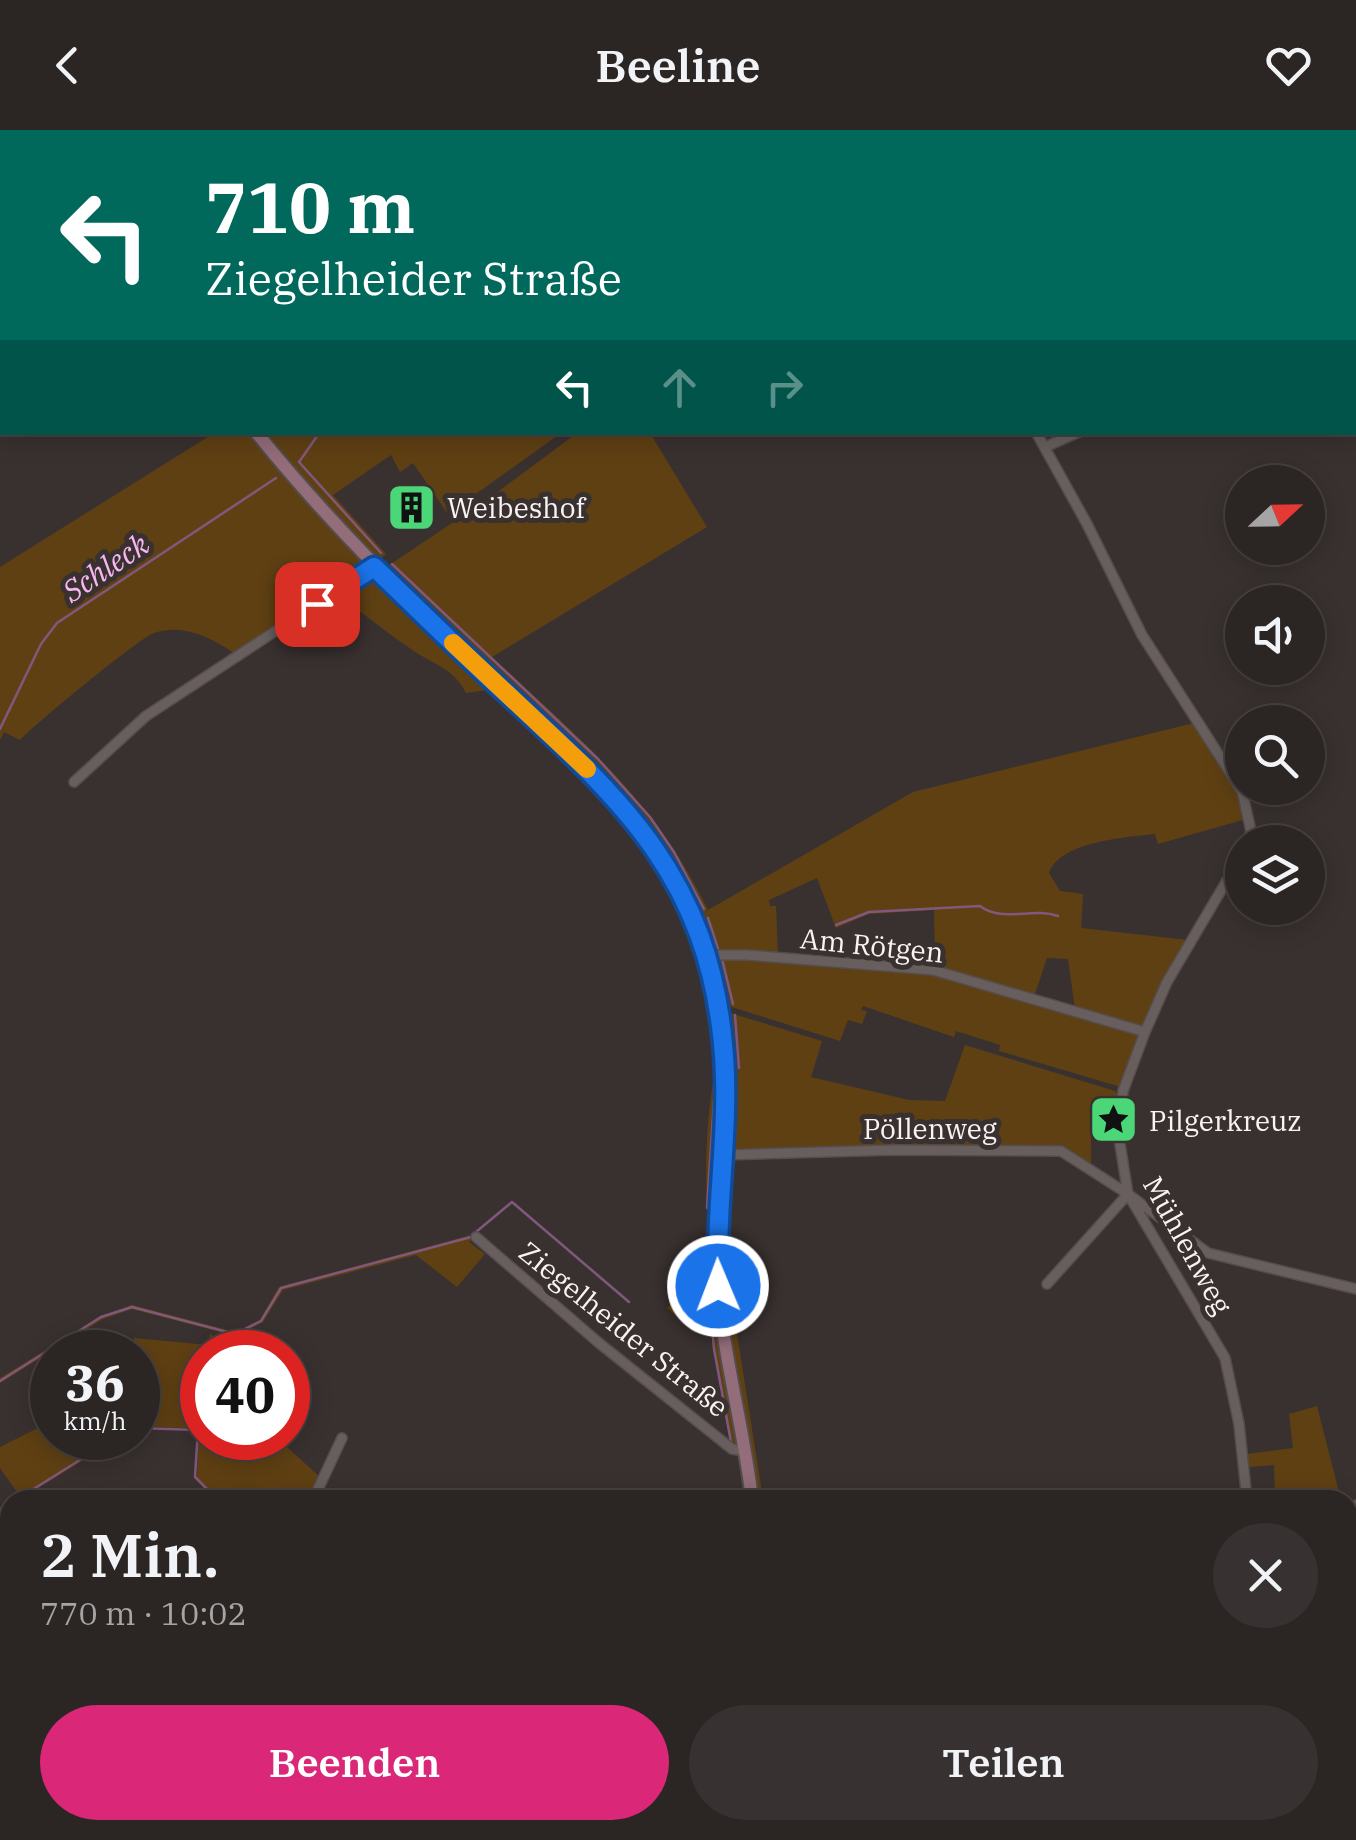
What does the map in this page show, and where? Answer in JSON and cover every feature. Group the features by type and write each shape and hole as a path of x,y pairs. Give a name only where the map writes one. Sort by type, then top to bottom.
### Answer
{"street":[{"name":"Ziegelheider Straße","path":"258,435 374,567 629,813 678,888 706,955 724,1046 718,1286 725,1348 751,1490"},
{"path":"1038,435 1142,635 1242,791 1250,825"},
{"path":"1045,447 1072,435"},
{"path":"74,782 146,716 374,567"},
{"name":"Mühlenweg","path":"1225,884 1168,982 1145,1032 1123,1091 1119,1138 1128,1194 1226,1358 1246,1490"},
{"name":"Am Rötgen","path":"706,955 933,970 1145,1032"},
{"name":"Pöllenweg","path":"721,1154 1062,1151 1208,1253 1356,1290"},
{"path":"1047,1284 1128,1194"},
{"name":"Ziegelheider Straße","path":"476,1237 643,1378 732,1449 744,1451"},
{"path":"319,1490 342,1438"}],"shaded area":[{"path":"211,435 251,435 365,566 234,653 196,633 154,633 109,665 20,740 4,732 0,740 0,567"},
{"path":"263,435 558,435 448,514 413,463 400,472 391,455 333,495 386,554 378,561"},
{"path":"574,435 651,435 707,527 492,657 585,744 639,803 664,835 708,910 913,792 1194,723 1225,772 1225,805 1242,805 1246,819 1158,844 1155,834 1095,843 1066,854 1049,873 1060,891 1083,894 1081,928 1188,940 1143,1026 1075,1009 1068,959 1047,958 1034,997 935,967 934,910 869,914 836,928 817,878 769,900 770,906 776,906 778,955 709,951 700,923 705,918 697,914 664,856 385,568"},
{"path":"370,574 378,576 608,796 652,851 690,922 710,991 716,1034 703,976 685,926 662,881 603,803 487,690 466,693 449,672 358,610 339,626 316,608"},
{"path":"719,957 930,972 1140,1035 1121,1087 999,1051 1000,1045 956,1031 954,1037 863,1006 861,1010 867,1011 862,1024 848,1020 840,1041 722,1004 712,961"},
{"path":"723,1014 822,1041 811,1077 909,1100 945,1101 965,1045 1115,1091 1116,1123 1091,1123 1091,1166 1062,1146 895,1144 733,1151 726,1147"},
{"path":"717,1059 721,1063 715,1199 736,1447 730,1443 709,1318 695,1333 667,1308 683,1289 673,1280 712,1260 706,1160"},
{"path":"731,1158 731,1296 762,1490 753,1490 729,1331 722,1246 725,1161"},
{"path":"471,1235 469,1242 485,1254 457,1287 416,1255 283,1290 263,1322 239,1330 260,1320 279,1287"},
{"path":"132,1305 227,1330 213,1330 132,1309 78,1330 101,1316"},
{"path":"160,1340 180,1342 180,1428 160,1427"},
{"path":"30,1360 30,1364 0,1383 0,1378"},
{"path":"1317,1406 1338,1490 1275,1490 1274,1465 1248,1467 1247,1454 1293,1448 1289,1414"},
{"path":"30,1432 30,1460 84,1460 35,1490 15,1490 0,1468 0,1447"},
{"path":"198,1460 301,1460 321,1478 315,1490 210,1490 197,1478"}],"waterway":[{"path":"1061,130 1068,130"},
{"path":"318,435 299,462 381,553"},
{"name":"Schleck","path":"0,729 41,644 57,623 276,478"},
{"path":"392,564 598,759 650,817 704,909"},
{"path":"836,925 869,912 980,906 998,913 1058,916"},
{"path":"708,918 718,949"},
{"path":"722,959 733,1004"},
{"path":"735,1015 739,1068"},
{"path":"707,1208 715,1085"},
{"path":"476,1232 512,1202 629,1302"},
{"path":"0,1381 101,1317 132,1307 235,1334 261,1321 281,1288 471,1237"},
{"path":"707,1273 714,1349 731,1442"},
{"path":"160,1429 198,1430 195,1477 208,1490"},
{"path":"32,1490 80,1460"}],"slow traffic":[{"path":"453,643 587,769"}],"place":[{"name":"Weibeshof","path":"412,507"},
{"name":"Pilgerkreuz","path":"1114,1120"}],"route":[{"path":"317,604 374,567 616,798 670,871 706,955 724,1046 718,1286"}]}
